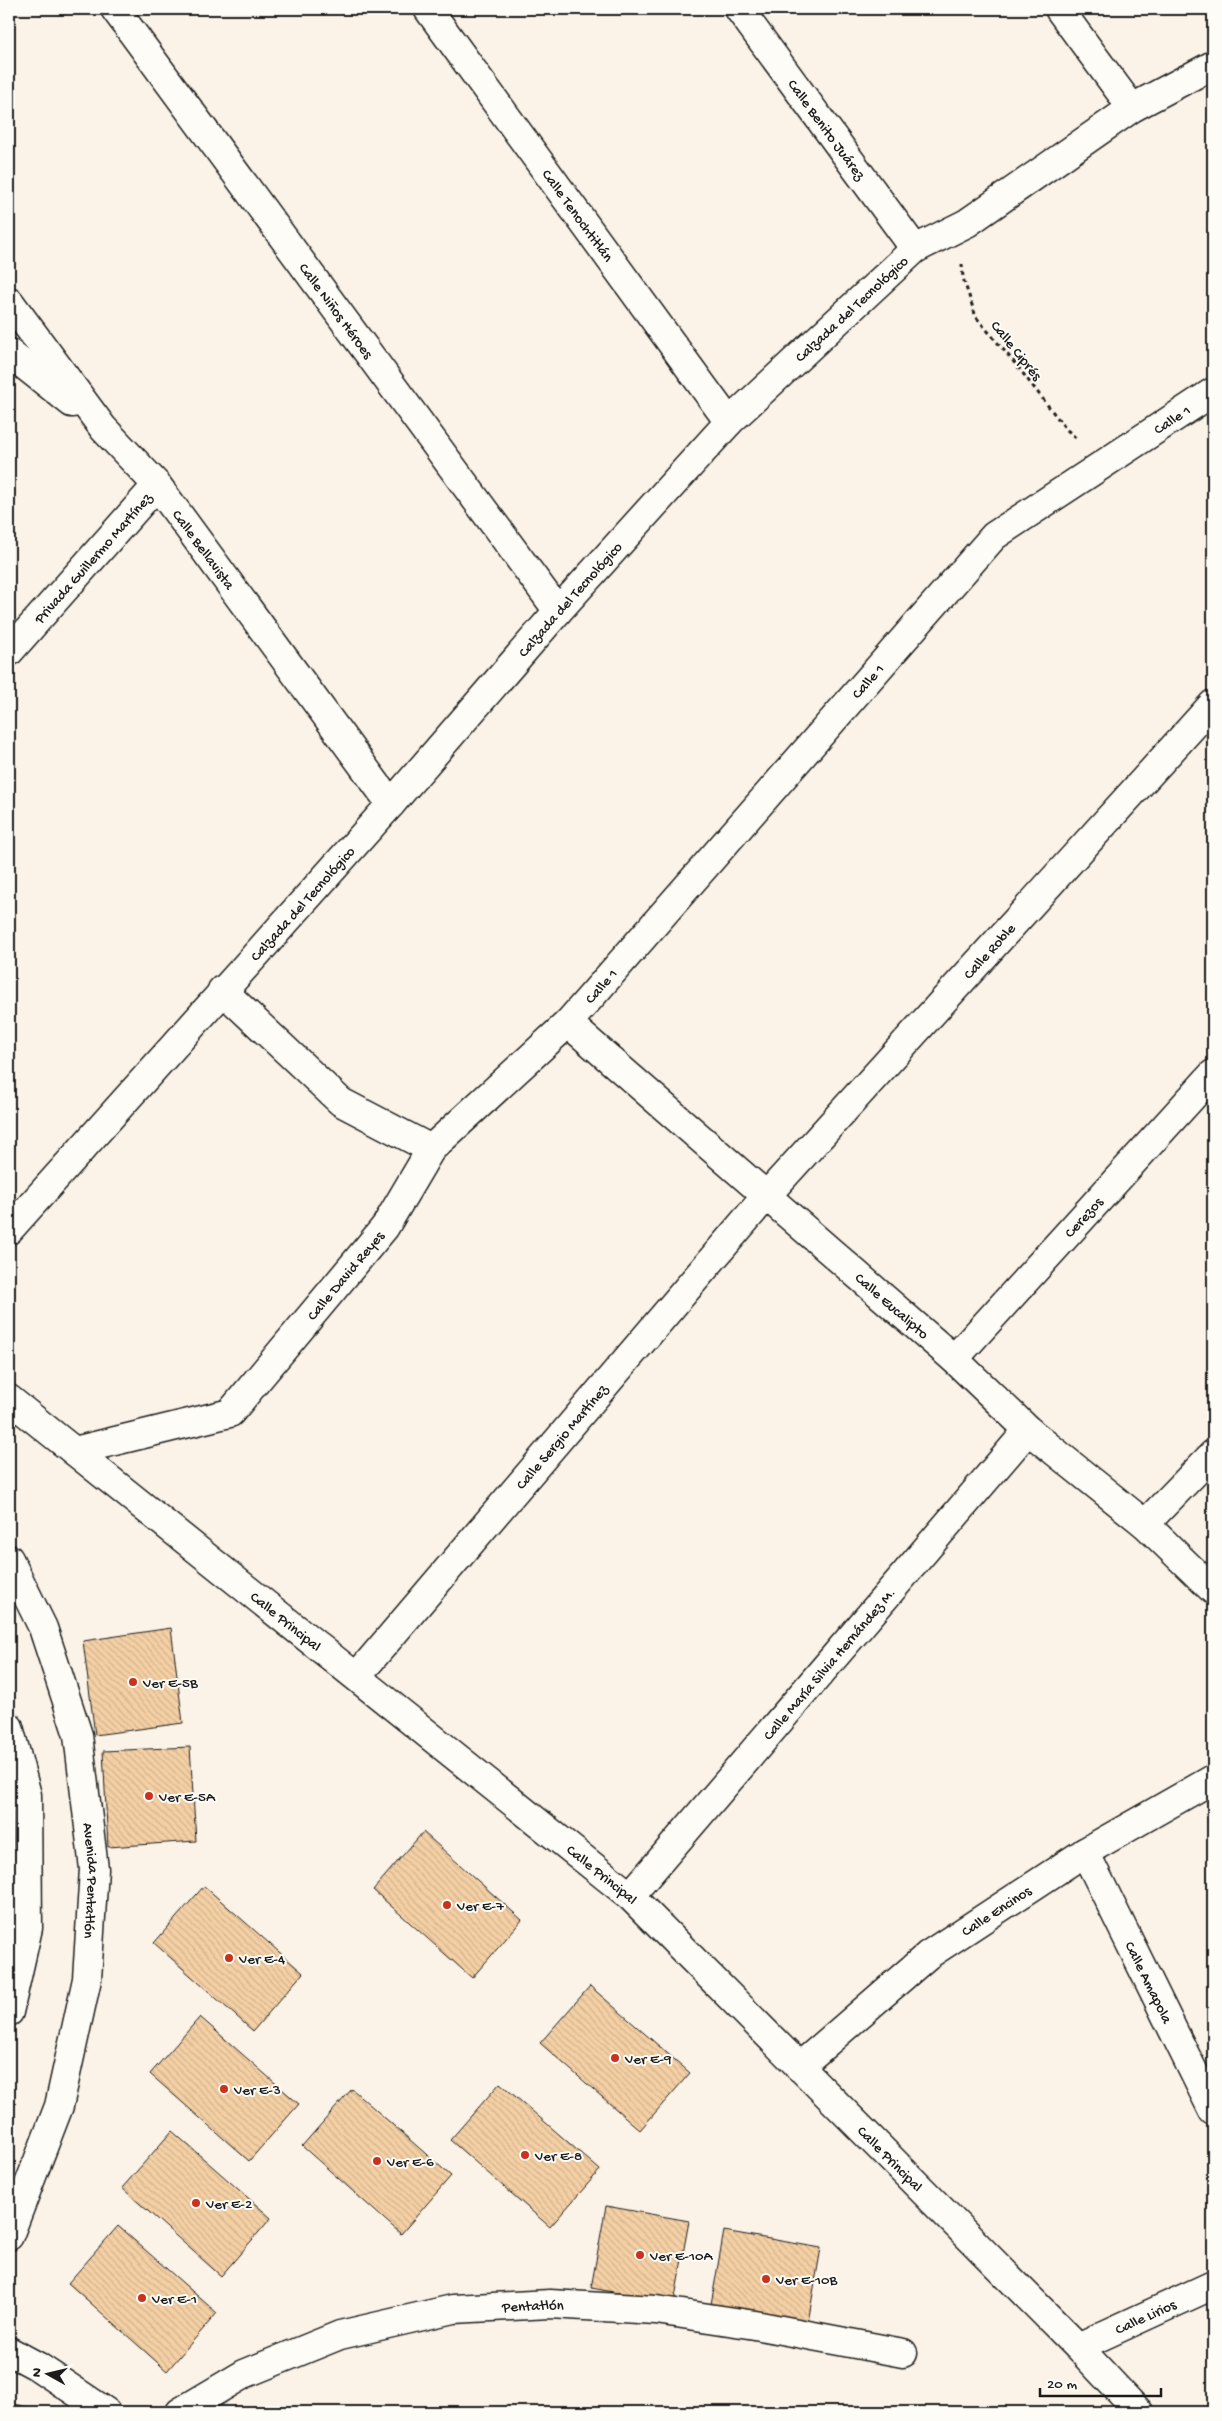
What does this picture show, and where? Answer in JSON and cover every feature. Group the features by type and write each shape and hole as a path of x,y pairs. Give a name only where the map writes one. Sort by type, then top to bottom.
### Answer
{"street":[{"name":"Calle Niños Héroes","path":"115,9 558,611"},
{"name":"Calle Tenochtitlán","path":"428,9 729,422"},
{"name":"Calle Benito Juárez","path":"739,9 915,249"},
{"path":"1059,9 1132,108"},
{"name":"Calzada del Tecnológico","path":"9,1230 222,990 391,804 558,611 729,422 915,249 967,223 1132,108 1213,65"},
{"name":"Calle Bellavista","path":"9,301 102,428 157,484 391,804"},
{"path":"9,353 102,428"},
{"name":"Calle 1","path":"568,1023 994,536 1213,392"},
{"name":"Privada Guillermo Martínez","path":"9,652 157,484"},
{"name":"Calle Roble","path":"766,1196 1213,704"},
{"path":"222,990 340,1102 431,1149"},
{"name":"Calle David Reyes","path":"74,1451 230,1413 384,1227 431,1149 568,1023"},
{"name":"Calle Eucalipto","path":"568,1023 954,1359 1028,1430 1145,1524 1213,1590"},
{"name":"Cerezos","path":"954,1359 1213,1074"},
{"name":"Calle Sergio Martínez","path":"357,1676 766,1196"},
{"name":"Calle Principal","path":"9,1398 630,1896 1078,2346 1139,2412"},
{"name":"Calle María Silvia Hernández M.","path":"630,1896 1028,1430"},
{"path":"1145,1524 1213,1454"},
{"name":"Avenida Pentatlón","path":"9,1559 44,1628 78,1735 94,1869 88,1979 60,2106 9,2236"},
{"path":"9,1727 27,1796 28,1928 9,2012"},
{"name":"Calle Encinos","path":"799,2067 928,1955 1085,1852 1213,1779"},
{"name":"Calle Amapola","path":"1085,1852 1213,2111"},
{"name":"Calle Lirios","path":"1078,2346 1213,2285"},
{"name":"Pentatlón","path":"180,2412 244,2374 340,2335 453,2309 550,2304 656,2310 755,2325 903,2353"},
{"path":"9,2351 37,2366 106,2412"}],"path":[{"name":"Calle Ciprés","path":"967,223 962,256 963,278 976,317 1066,429 1087,447 1113,458"}],"building":[{"name":"Ver E-5B","path":"171,1628 183,1723 95,1735 83,1641"},
{"name":"Ver E-5A","path":"190,1747 196,1841 108,1847 103,1751"},
{"name":"Ver E-7","path":"423,1832 522,1920 472,1978 373,1890"},
{"name":"Ver E-4","path":"204,1886 303,1973 253,2031 154,1943"},
{"name":"Ver E-9","path":"590,1986 690,2073 640,2130 540,2043"},
{"name":"Ver E-3","path":"200,2017 299,2104 249,2161 150,2074"},
{"name":"Ver E-8","path":"500,2083 600,2170 550,2227 450,2140"},
{"name":"Ver E-6","path":"352,2089 451,2176 401,2234 302,2146"},
{"name":"Ver E-2","path":"172,2131 271,2218 221,2276 122,2188"},
{"name":"Ver E-10A","path":"606,2206 689,2221 674,2303 591,2288"},
{"name":"Ver E-1","path":"118,2226 217,2313 167,2371 68,2283"},
{"name":"Ver E-10B","path":"724,2231 821,2248 807,2328 710,2310"},
{"path":"9,2403 27,2407 41,2412 9,2412"}],"place":[{"name":"Ver E-5B","path":"133,1682"},
{"name":"Ver E-5A","path":"149,1796"},
{"name":"Ver E-7","path":"447,1905"},
{"name":"Ver E-4","path":"229,1958"},
{"name":"Ver E-9","path":"615,2058"},
{"name":"Ver E-3","path":"224,2089"},
{"name":"Ver E-8","path":"525,2155"},
{"name":"Ver E-6","path":"377,2161"},
{"name":"Ver E-2","path":"196,2203"},
{"name":"Ver E-10A","path":"640,2255"},
{"name":"Ver E-10B","path":"766,2279"},
{"name":"Ver E-1","path":"142,2298"}]}
